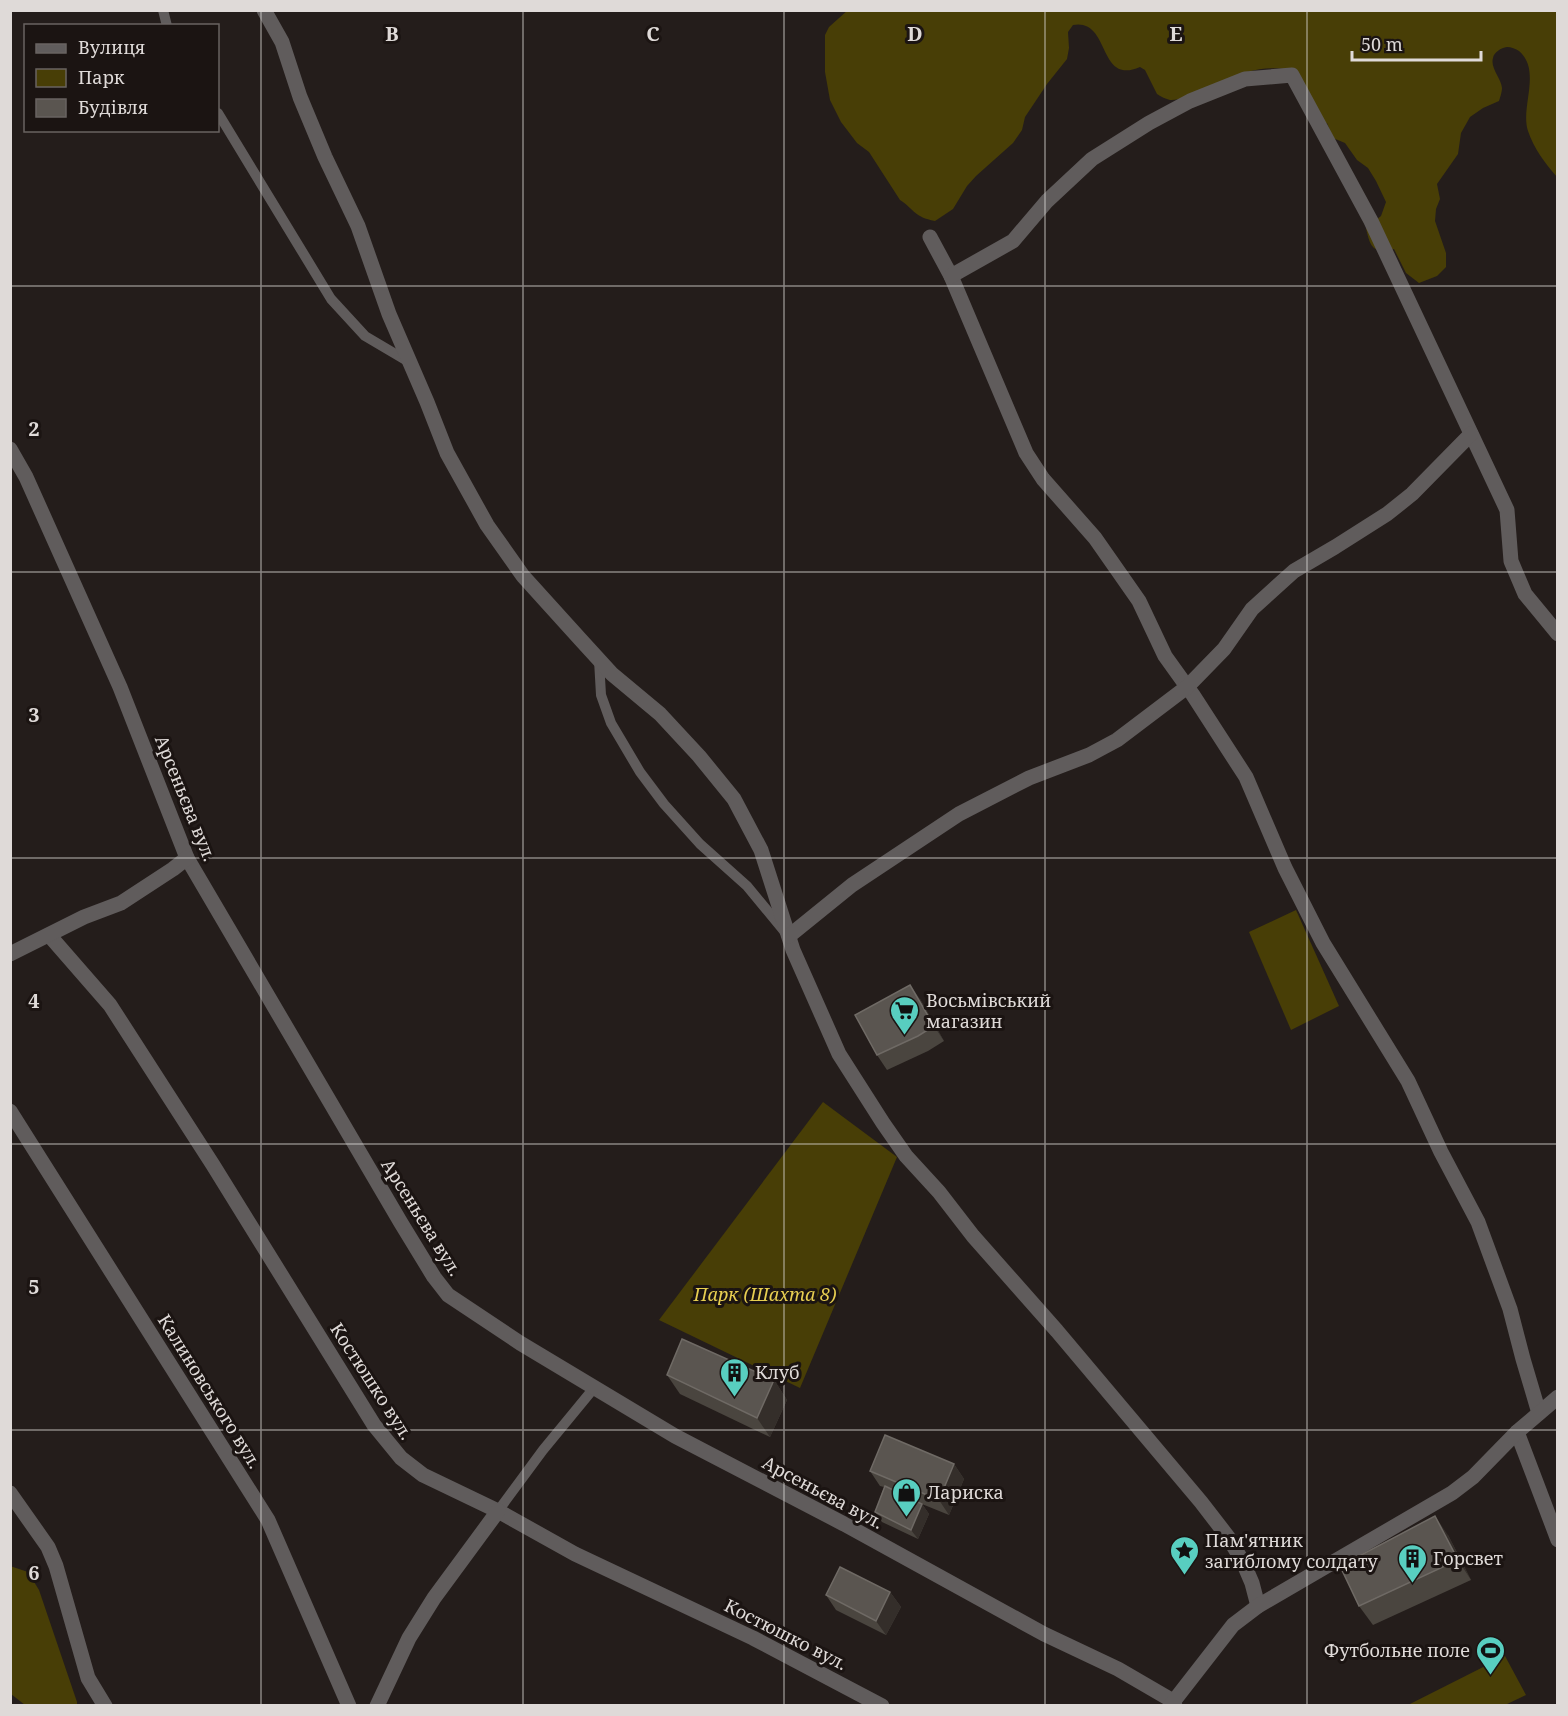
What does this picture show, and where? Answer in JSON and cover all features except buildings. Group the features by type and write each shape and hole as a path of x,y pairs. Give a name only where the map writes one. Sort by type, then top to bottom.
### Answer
{"street":[{"path":"264,10 282,42 300,97 325,157 358,226 389,314 447,453 488,525 523,576 612,674 660,714 699,756 734,799 761,850 789,936 839,1054 906,1156 939,1192 973,1236 1057,1330 1228,1537 1243,1562 1258,1606"},
{"path":"951,276 1013,241 1047,201 1092,159 1149,123 1190,101 1245,79 1292,75 1371,221 1507,510 1511,561 1525,594 1557,634"},
{"path":"930,237 951,276 1026,453 1042,479 1095,538 1139,601 1165,656 1246,777 1285,868 1323,943 1408,1081 1478,1222 1510,1310 1539,1413"},
{"path":"789,936 852,885 959,814 1029,778 1089,755 1117,740 1187,687 1224,649 1252,609 1293,571 1387,514 1412,494 1471,434"},
{"name":"Арсеньєва вул.","path":"10,449 26,477 120,687 186,858 434,1277 448,1295 520,1343 675,1436 844,1524 1044,1634 1118,1669 1173,1704"},
{"path":"10,954 84,917 121,903 186,858"},
{"name":"Костюшко вул.","path":"49,935 110,1005 213,1165 374,1425 400,1458 423,1475 498,1511 575,1554 753,1638 882,1706"},
{"name":"Калиновського вул.","path":"10,1111 268,1520 349,1706"},
{"path":"1173,1704 1233,1625 1258,1606 1452,1493 1473,1477 1517,1432 1557,1397"},
{"path":"1517,1432 1557,1540"},
{"path":"10,1493 48,1547 56,1566 88,1678 105,1706"},
{"path":"377,1706 409,1638 434,1598 498,1511"}],"lane":[{"path":"219,115 332,298 365,336 410,362"},
{"path":"599,660 601,695 611,723 640,771 664,804 700,844 747,886 789,936"},
{"path":"498,1511 543,1450 594,1388"}],"green space":[{"path":"848,10 1557,11 1557,177 1540,156 1528,131 1526,111 1530,79 1526,59 1519,51 1509,47 1502,48 1495,54 1492,62 1502,88 1499,101 1470,117 1461,133 1458,154 1437,184 1440,199 1435,221 1446,253 1446,267 1437,276 1419,283 1406,273 1394,249 1377,250 1371,244 1366,228 1381,216 1386,202 1368,168 1357,160 1345,143 1333,138 1327,123 1315,124 1290,70 1274,68 1252,71 1187,97 1170,100 1157,94 1145,70 1140,67 1126,70 1117,67 1110,60 1093,31 1085,26 1073,25 1068,32 1067,59 1025,117 1022,130 1013,143 976,176 953,209 935,221 919,215 900,200 869,152 857,143 841,122 830,100 825,72 825,35 829,27"},
{"path":"1296,910 1339,1006 1291,1030 1249,932"},
{"name":"Парк (Шахта 8)","path":"823,1102 897,1157 800,1388 659,1320"},
{"path":"10,1566 28,1572 39,1590 77,1705 25,1705 11,1694"},
{"name":"Футбольне поле","path":"1505,1656 1526,1695 1505,1705 1408,1705"}],"place":[{"name":"Восьмівський магазин","path":"905,1036"},
{"name":"Клуб","path":"734,1398"},
{"name":"Лариска","path":"906,1518"},
{"name":"Пам'ятник загиблому солдату","path":"1184,1576"},
{"name":"Горсвет","path":"1412,1584"},
{"name":"Футбольне поле","path":"1491,1676"}]}
